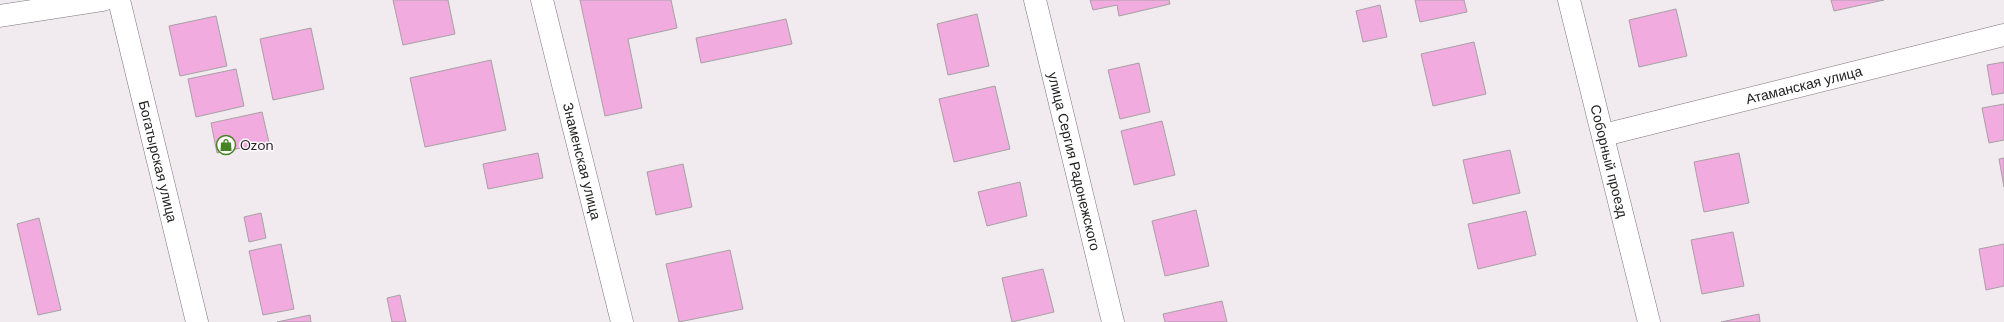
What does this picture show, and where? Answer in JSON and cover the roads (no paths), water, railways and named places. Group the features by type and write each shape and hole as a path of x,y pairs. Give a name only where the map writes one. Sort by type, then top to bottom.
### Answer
{"street":[{"path":"0,16 103,0"},
{"name":"Богатырская улица","path":"119,0 197,322"},
{"name":"Знаменская улица","path":"542,0 622,322"},
{"name":"улица Сергия Радонежского","path":"1035,0 1113,322"},
{"name":"Соборный проезд","path":"1569,0 1604,135 1649,322"},
{"name":"Атаманская улица","path":"1604,135 2004,35"}],"place":[{"name":"Ozon","path":"226,145"}]}
